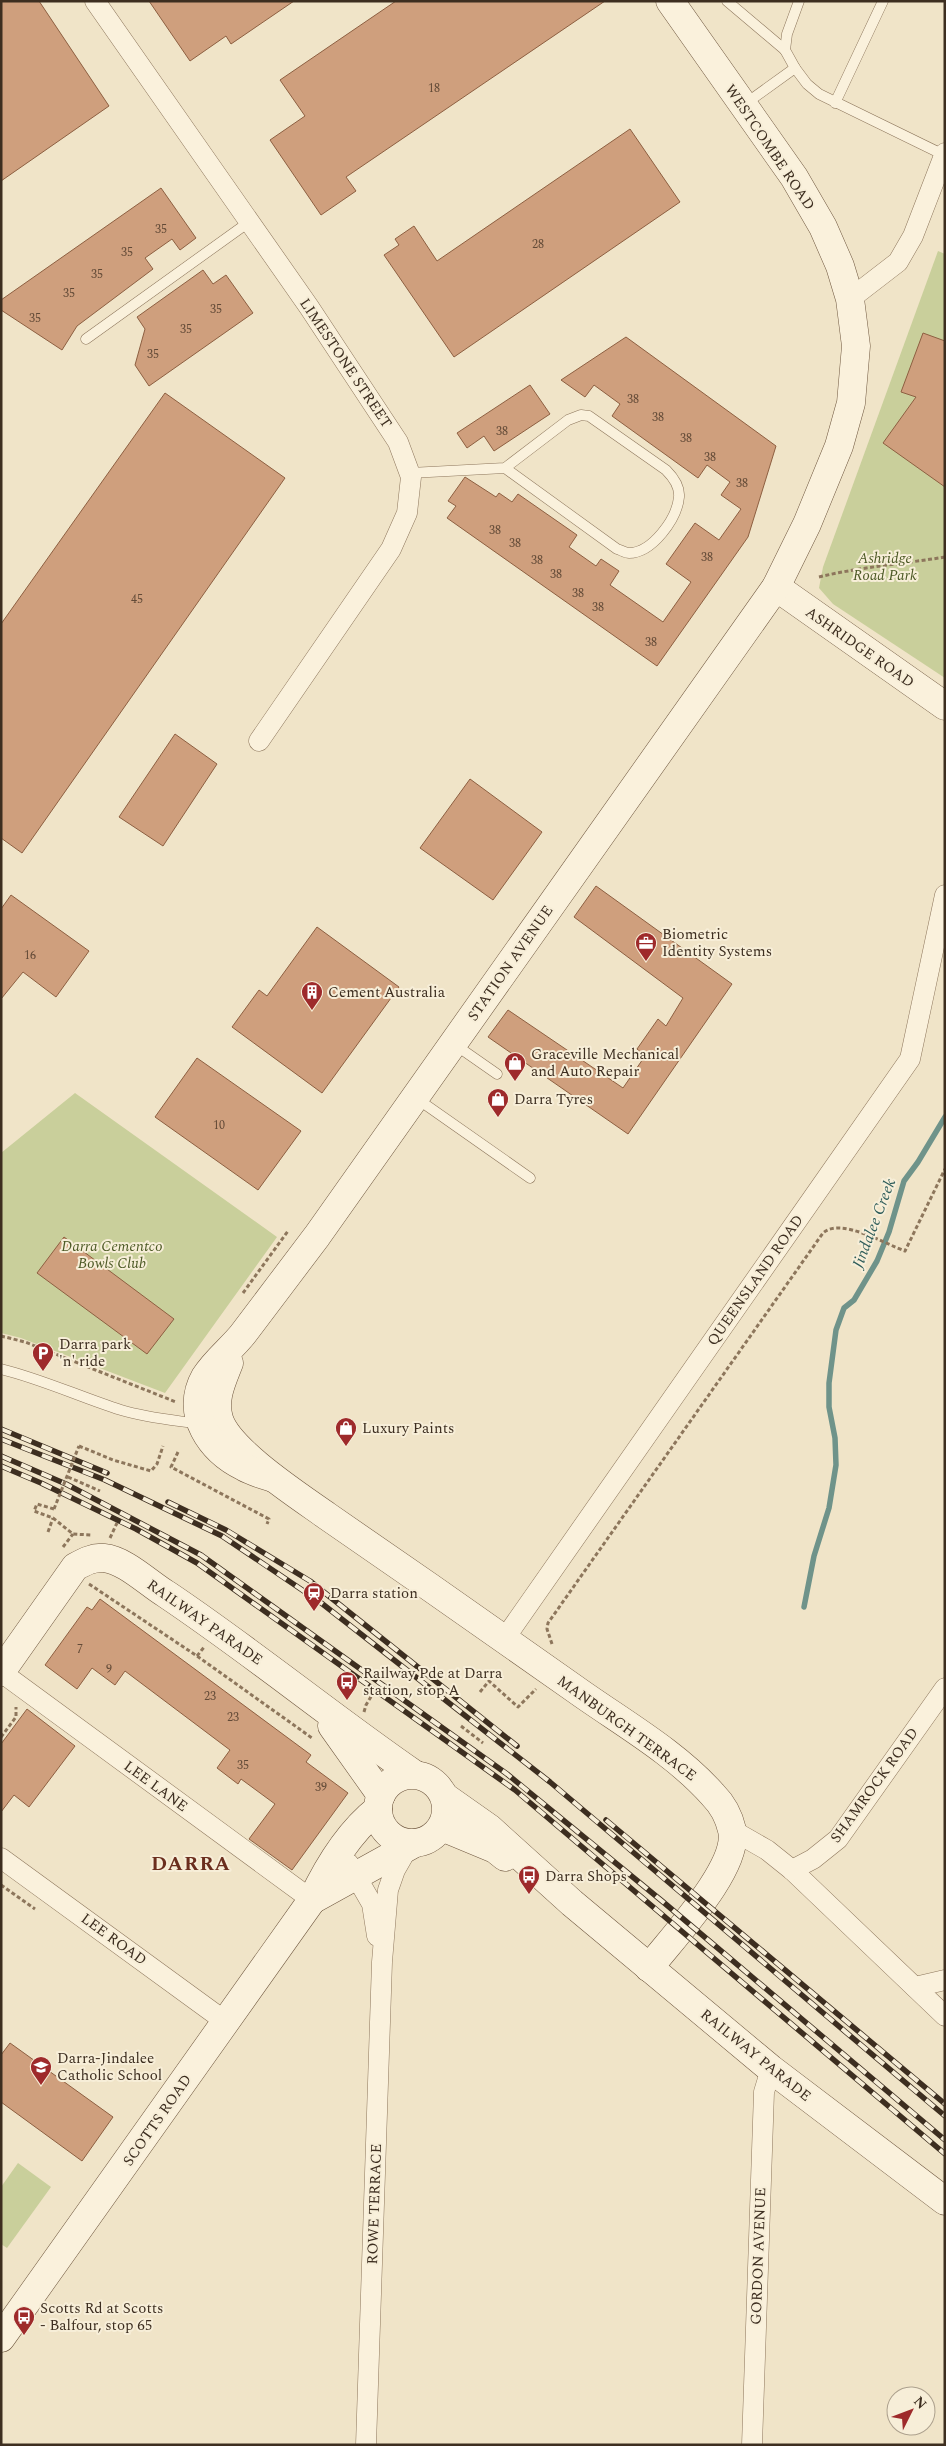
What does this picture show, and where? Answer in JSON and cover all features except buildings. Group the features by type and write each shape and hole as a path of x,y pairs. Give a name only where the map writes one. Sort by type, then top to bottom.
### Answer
{"street":[{"name":"LIMESTONE STREET","path":"95,1 249,222 398,442 410,473 407,513 391,549 259,741"},
{"name":"WESTCOMBE ROAD","path":"670,1 794,177 823,227 840,266 850,299 856,346 850,403 839,446 814,507 776,587"},
{"path":"850,299 898,262 914,236 944,154"},
{"name":"ASHRIDGE ROAD","path":"776,587 945,706"},
{"name":"STATION AVENUE","path":"211,1429 196,1410 198,1396 205,1378 240,1337 317,1236 776,587"},
{"name":"QUEENSLAND ROAD","path":"505,1638 910,1059 945,895"},
{"name":"MANBURGH TERRACE","path":"211,1429 226,1456 244,1467 273,1478 505,1638 660,1749 699,1781 724,1809 732,1830"},
{"name":"RAILWAY PARADE","path":"1,1672 75,1567 90,1559 105,1558 124,1566 217,1629 414,1774"},
{"name":"LEE LANE","path":"1,1672 312,1900"},
{"name":"SHAMROCK ROAD","path":"792,1870 813,1860 838,1839 945,1688"},
{"name":"RAILWAY PARADE","path":"313,1700 379,1802"},
{"path":"414,1774 433,1781 445,1797 446,1812 442,1827 435,1835 411,1846 386,1830 379,1802 394,1779 414,1774"},
{"name":"RAILWAY PARADE","path":"445,1797 489,1828 572,1903 771,2069 945,2201"},
{"name":"SCOTTS ROAD","path":"1,2338 312,1900 319,1884 341,1852 379,1802"},
{"name":"RAILWAY PARADE","path":"442,1827 495,1849 572,1903"},
{"path":"649,1968 722,1873 732,1847 732,1830 767,1850 792,1870 945,2016"},
{"name":"SCOTTS ROAD","path":"312,1900 411,1846"},
{"name":"ROWE TERRACE","path":"366,2445 382,1962 388,1890 395,1870 411,1846"},
{"name":"ROWE TERRACE","path":"341,1852 372,1904 382,1962"},
{"name":"LEE ROAD","path":"1,1858 226,2022"},
{"path":"915,1987 945,1980"},
{"name":"GORDON AVENUE","path":"752,2445 764,2092 771,2069"}],"lane":[{"path":"728,1 785,50 807,84 835,103 944,154"},
{"path":"785,50 787,34 799,1"},
{"path":"835,103 882,1"},
{"path":"743,106 795,68"},
{"path":"86,339 249,222"},
{"path":"410,473 506,468 568,420 581,415 590,416 666,470 678,486 679,497 671,520 653,543 643,549 629,553 618,549 506,468"},
{"path":"453,1044 497,1074"},
{"path":"415,1097 530,1178"},
{"path":"1,1369 30,1376 122,1410 211,1429"}],"path":[{"path":"819,577 858,568 893,566 945,557"},
{"path":"556,1647 549,1638 546,1629 548,1623 824,1233 835,1227 861,1233 905,1251 945,1170"},
{"path":"1,1336 25,1342 174,1401"},
{"path":"117,1523 110,1538 73,1534 53,1518 34,1511 36,1504 54,1509 79,1446 112,1460 151,1471 158,1464 163,1446"},
{"path":"178,1452 171,1467 269,1519 267,1524"},
{"path":"68,1477 100,1491"},
{"path":"48,1532 53,1518"},
{"path":"84,1592 89,1584 197,1656 315,1740"},
{"path":"480,1692 489,1681 518,1706 539,1686"},
{"path":"1,1737 16,1717 16,1701 23,1688"},
{"path":"461,1726 483,1743"}],"green space":[{"name":"Ashridge Road Park","path":"938,251 945,254 945,678 833,604 819,588 823,567"},
{"name":"Darra Cementco Bowls Club","path":"75,1093 277,1237 165,1393 21,1338 1,1333 1,1153"},
{"path":"18,2163 51,2187 7,2248 1,2244 1,2187"}],"waterway":[{"name":"Jindalee Creek","path":"804,1607 814,1556 829,1508 836,1465 835,1438 829,1407 829,1383 836,1330 844,1308 854,1300 877,1261 889,1232 904,1181 918,1162 945,1117"}],"railway":[{"path":"1,1429 107,1473"},
{"path":"1,1439 105,1480 222,1536 320,1602 550,1782 945,2116"},
{"path":"1,1456 66,1484 201,1555 507,1774 662,1901 945,2140"},
{"path":"1,1466 41,1483 136,1529 197,1563 515,1790 945,2154"},
{"path":"168,1502 226,1530 310,1581 517,1746"},
{"path":"606,1820 945,2104"}],"place":[{"name":"Biometric Identity Systems","path":"646,962"},
{"name":"Cement Australia","path":"312,1011"},
{"name":"Graceville Mechanical and Auto Repair","path":"515,1082"},
{"name":"Darra Tyres","path":"498,1118"},
{"name":"Darra park 'n' ride","path":"43,1372"},
{"name":"Luxury Paints","path":"346,1447"},
{"name":"Darra station","path":"314,1612"},
{"name":"Railway Pde at Darra station, stop A","path":"347,1701"},
{"name":"Darra Shops","path":"529,1895"},
{"name":"Darra-Jindalee Catholic School","path":"41,2086"},
{"name":"Scotts Rd at Scotts - Balfour, stop 65","path":"24,2336"}],"district":[{"name":"DARRA","path":"191,1863"}]}
